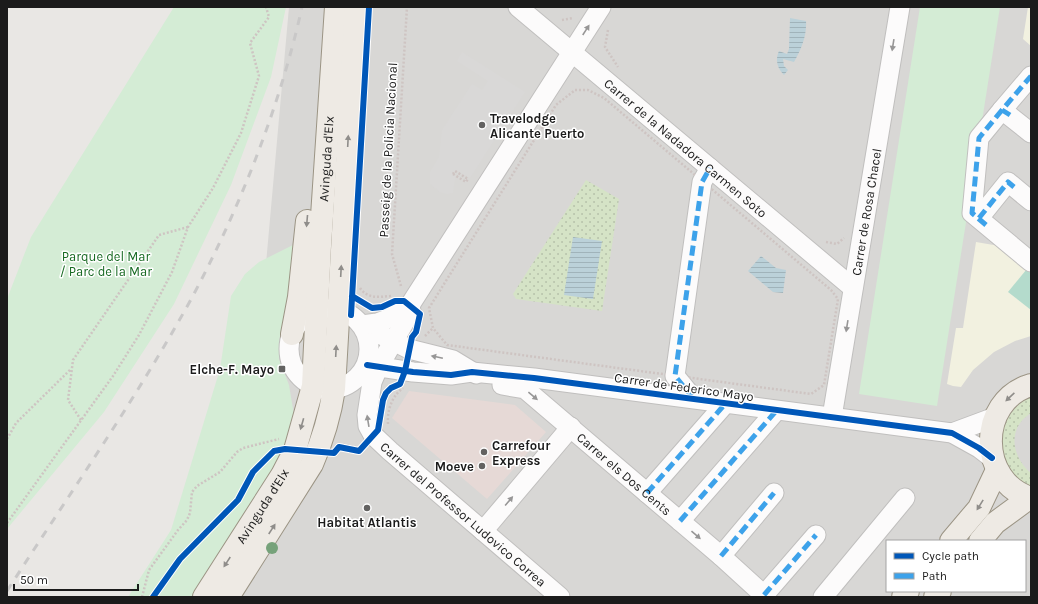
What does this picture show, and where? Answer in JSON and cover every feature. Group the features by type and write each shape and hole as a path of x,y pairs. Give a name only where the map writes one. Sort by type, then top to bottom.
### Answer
{"main road":[{"name":"Avinguda d'Elx","path":"228,597 298,487 327,448 334,390 356,7"},
{"name":"Avinguda d'Elx","path":"204,597 282,474 295,450 313,386 336,11"},
{"path":"292,334 305,244 317,112 336,11"},
{"path":"981,540 995,523 1030,498 1016,491 1005,482 994,464 990,444 991,430 995,417 1003,404 1013,394 1031,385"},
{"path":"952,540 979,508 994,464"}],"street":[{"name":"Carrer de la Nadadora Carmen Soto","path":"518,7 571,52 706,175 853,288"},
{"path":"362,325 377,323 390,318 406,299 601,7"},
{"name":"Carrer de Rosa Chacel","path":"832,417 900,7"},
{"path":"1031,76 1006,112 979,138 972,213 1031,262"},
{"path":"1006,112 1031,133"},
{"path":"693,398 675,376 706,175"},
{"path":"983,221 1008,182 1031,201"},
{"path":"372,372 370,344 362,325 351,314 328,308 317,310 302,319 292,334 289,344 292,365 300,378 313,386 334,390 348,385 359,377 372,372 411,311 406,299"},
{"name":"Carrer de Federico Mayo","path":"362,325 392,342 418,352 453,360 472,372"},
{"name":"Carrer de Federico Mayo","path":"372,372 403,381 472,372 693,398 776,411 952,433 979,448 994,464"},
{"name":"Carrer del Professor Ludovico Correa","path":"372,372 367,415 372,440 484,531 560,597"},
{"name":"Carrer els Dos Cents","path":"472,372 492,384 525,389 721,556 758,594"},
{"path":"647,492 725,404"},
{"path":"680,521 776,411"},
{"name":"Carrer de Federico Mayo","path":"952,433 995,417"},
{"path":"484,531 571,427"},
{"path":"721,556 774,493"},
{"path":"823,597 905,498"},
{"path":"758,594 816,535"}],"path":[{"path":"7,523 113,376 139,335 172,272 188,227 213,188 241,132 259,76 250,43 269,17 266,7"},
{"path":"560,21 577,16"},
{"path":"609,25 605,47 619,69"},
{"path":"604,98 588,90 575,90 556,105 429,308 433,328 447,345 811,394 824,385 838,299 831,290 706,175"},
{"path":"454,172 468,179 466,182 454,174 454,172"},
{"path":"454,172 467,182"},
{"path":"81,420 68,400 73,360 159,235 188,227"},
{"path":"824,241 837,244 849,234"},
{"path":"388,304 395,301 404,301 406,299"},
{"path":"7,439 16,423 72,368"},
{"path":"327,448 334,453 339,447 359,451 372,440 387,418 390,405 403,381"},
{"path":"142,597 149,570 187,520 190,513 192,492 197,486 220,472 229,459 244,448 281,439"},
{"path":"327,448 372,440"}],"shaded area":[{"path":"289,7 1031,7 1031,597 158,597 252,420"},
{"path":"1028,7 1031,7 1031,46 1023,39"},
{"name":"Travelodge Alicante Puerto","path":"462,52 525,92 470,178 456,170 453,193 447,194 440,192 430,184 430,172 439,157 442,130 472,84 482,90 488,81 457,61"},
{"path":"976,242 1011,248 1031,263 1031,336 1015,341 994,352 973,370 961,387 953,386 947,384 956,328 963,328"},
{"name":"Moeve","path":"409,391 515,405 546,432 487,499 392,418"}],"green space":[{"name":"Parque del Mar / Parc de la Mar","path":"174,7 286,7 271,77 231,185 174,304 104,412 7,529 7,299 31,237"},
{"path":"920,7 1000,7 937,406 859,394"},
{"path":"586,180 619,199 602,311 516,299 513,294"},
{"path":"297,243 290,311 281,333 279,359 289,385 294,415 284,452 194,597 128,597 171,530 220,369 231,296 245,274 259,262"},
{"path":"1031,264 1031,310 1008,292"},
{"path":"1031,397 1031,413 1023,419 1018,426 1014,442 1019,459 1031,473 1031,487 1018,480 1008,470 1003,457 1001,443 1003,429 1009,416 1018,405"}],"water":[{"path":"790,18 806,21 806,32 801,48 794,62 783,59 784,66 788,70 784,75 778,67 777,58 779,51 787,54 789,49"},
{"path":"573,237 602,241 593,299 564,295"},
{"path":"761,256 776,268 786,270 783,293 773,292 748,271"}],"railway":[{"path":"7,591 146,376 168,340 207,269 256,159 282,83 302,7"}],"marked path":[{"path":"1010,115 1002,110 1031,76"},
{"path":"986,225 972,213 979,138 1002,110"},
{"path":"693,398 675,376 702,182 710,168"},
{"path":"979,218 1008,182 1014,187"},
{"path":"647,493 725,404"},
{"path":"680,521 776,411"},
{"path":"721,556 774,493"},
{"path":"764,595 816,535"}],"cycle path":[{"path":"351,315 369,7"},
{"path":"153,597 180,559 238,500 253,472 274,451 285,449 334,453 339,447 359,451 378,430 383,400 386,393 391,388 400,384 405,371 412,337 416,332 420,314 404,301 395,301 382,307 372,308 352,296"},
{"path":"367,365 413,372 451,375 472,372 534,378 952,433 979,448 992,458"}],"place":[{"name":"Travelodge Alicante Puerto","path":"482,125"},
{"name":"Elche-F. Mayo","path":"282,369"},
{"name":"Carrefour Express","path":"484,452"},
{"name":"Moeve","path":"482,466"},
{"name":"Habitat Atlantis","path":"367,508"}]}
